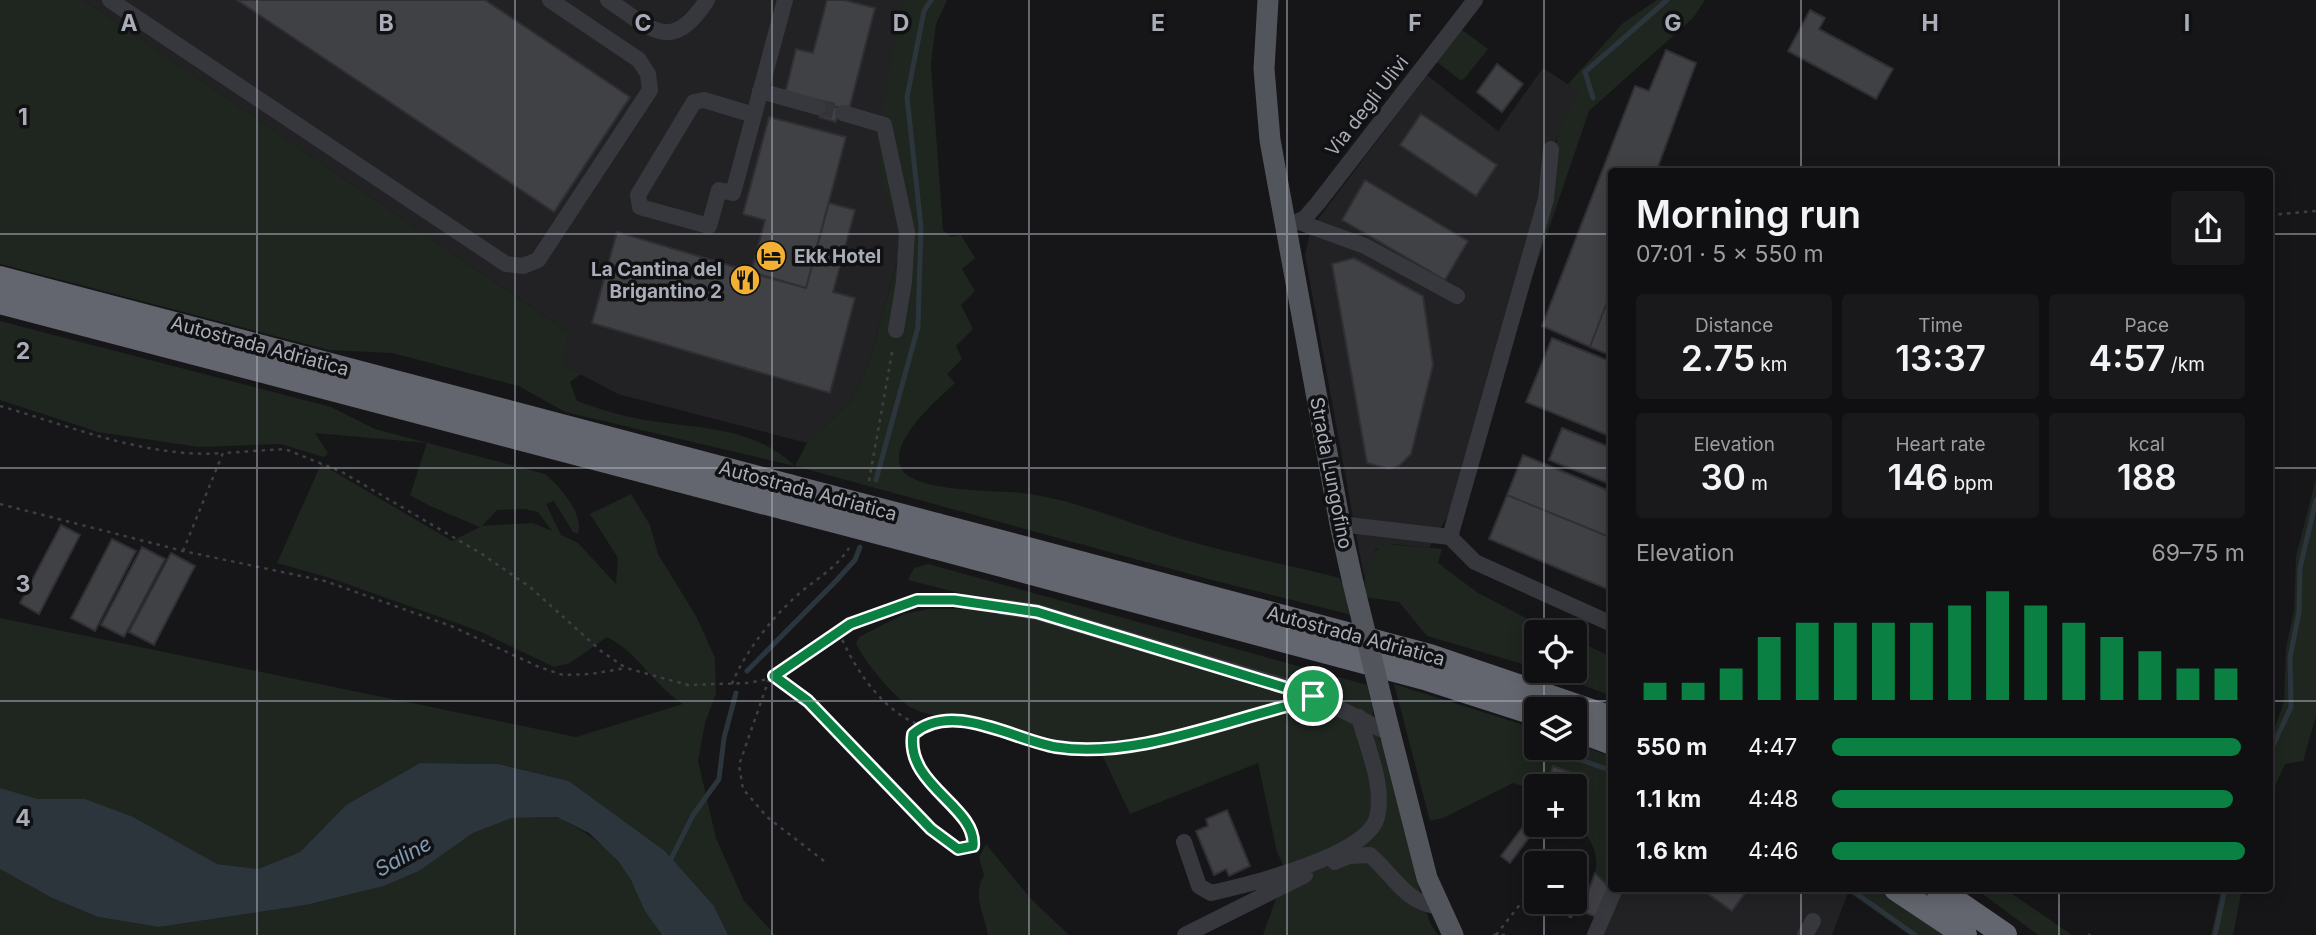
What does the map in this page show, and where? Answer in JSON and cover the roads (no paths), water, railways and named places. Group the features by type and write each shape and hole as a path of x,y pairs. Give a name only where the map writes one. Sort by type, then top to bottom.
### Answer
{"highway":[{"name":"Autostrada Adriatica","path":"0,278 787,497 935,536 1430,656 1608,717"},
{"name":"Autostrada Adriatica","path":"0,302 787,497"},
{"name":"Autostrada Adriatica","path":"935,536 1429,679 1524,710"},
{"path":"1587,734 1608,741"},
{"path":"1900,892 1965,935"},
{"path":"1942,892 2005,935"}],"main road":[{"name":"Strada Lungofino","path":"1268,0 1266,101 1292,225 1339,524 1427,878 1437,906 1453,935"}],"street":[{"path":"110,0 506,264 523,266 538,260 650,90 648,74 639,60 550,0"},
{"path":"608,0 655,31 675,33 694,21 707,0"},
{"path":"754,115 704,100 694,102 638,195 639,207 709,226 719,190 733,193 785,0"},
{"name":"Via degli Ulivi","path":"1292,225 1341,174 1475,0"},
{"path":"760,91 818,107"},
{"path":"843,114 884,125 907,232 904,282 896,330"},
{"path":"1450,537 1546,199 1551,149"},
{"path":"1292,225 1365,246 1457,296"},
{"path":"1339,524 1450,537 1475,562 1608,622"},
{"path":"1002,607 1037,612 1313,696 1359,717 1387,723"},
{"path":"1184,842 1199,886 1211,893 1270,879 1352,845 1367,833 1377,820 1379,801 1359,717"},
{"path":"1185,935 1349,856 1370,855 1408,897 1422,904 1437,906"},
{"path":"1595,935 1614,892"}],"water":[{"name":"Saline","path":"420,763 499,764 569,781 665,851 714,906 728,935 662,935 645,911 631,880 618,861 589,833 557,817 512,818 473,833 419,871 384,886 306,905 159,927 98,917 52,898 0,869 0,788 38,799 85,799 133,817 217,864 258,869 300,852 346,805"}],"waterway":[{"path":"876,480 918,327 921,227 907,97 924,11 931,0"},
{"path":"1593,98 1585,72 1667,0"},
{"path":"2273,746 2291,707 2290,658 2299,612 2300,568 2316,500"},
{"path":"747,671 835,582 855,560 860,547"},
{"path":"669,863 693,815 719,779 724,738 736,693"},
{"path":"1581,760 1608,770"},
{"path":"1854,892 1915,935"},
{"path":"2215,935 2224,892"}],"tunnel":[{"path":"818,107 843,113"}],"place":[{"name":"Ekk Hotel","path":"771,256"},
{"name":"La Cantina del Brigantino 2","path":"745,280"}]}
